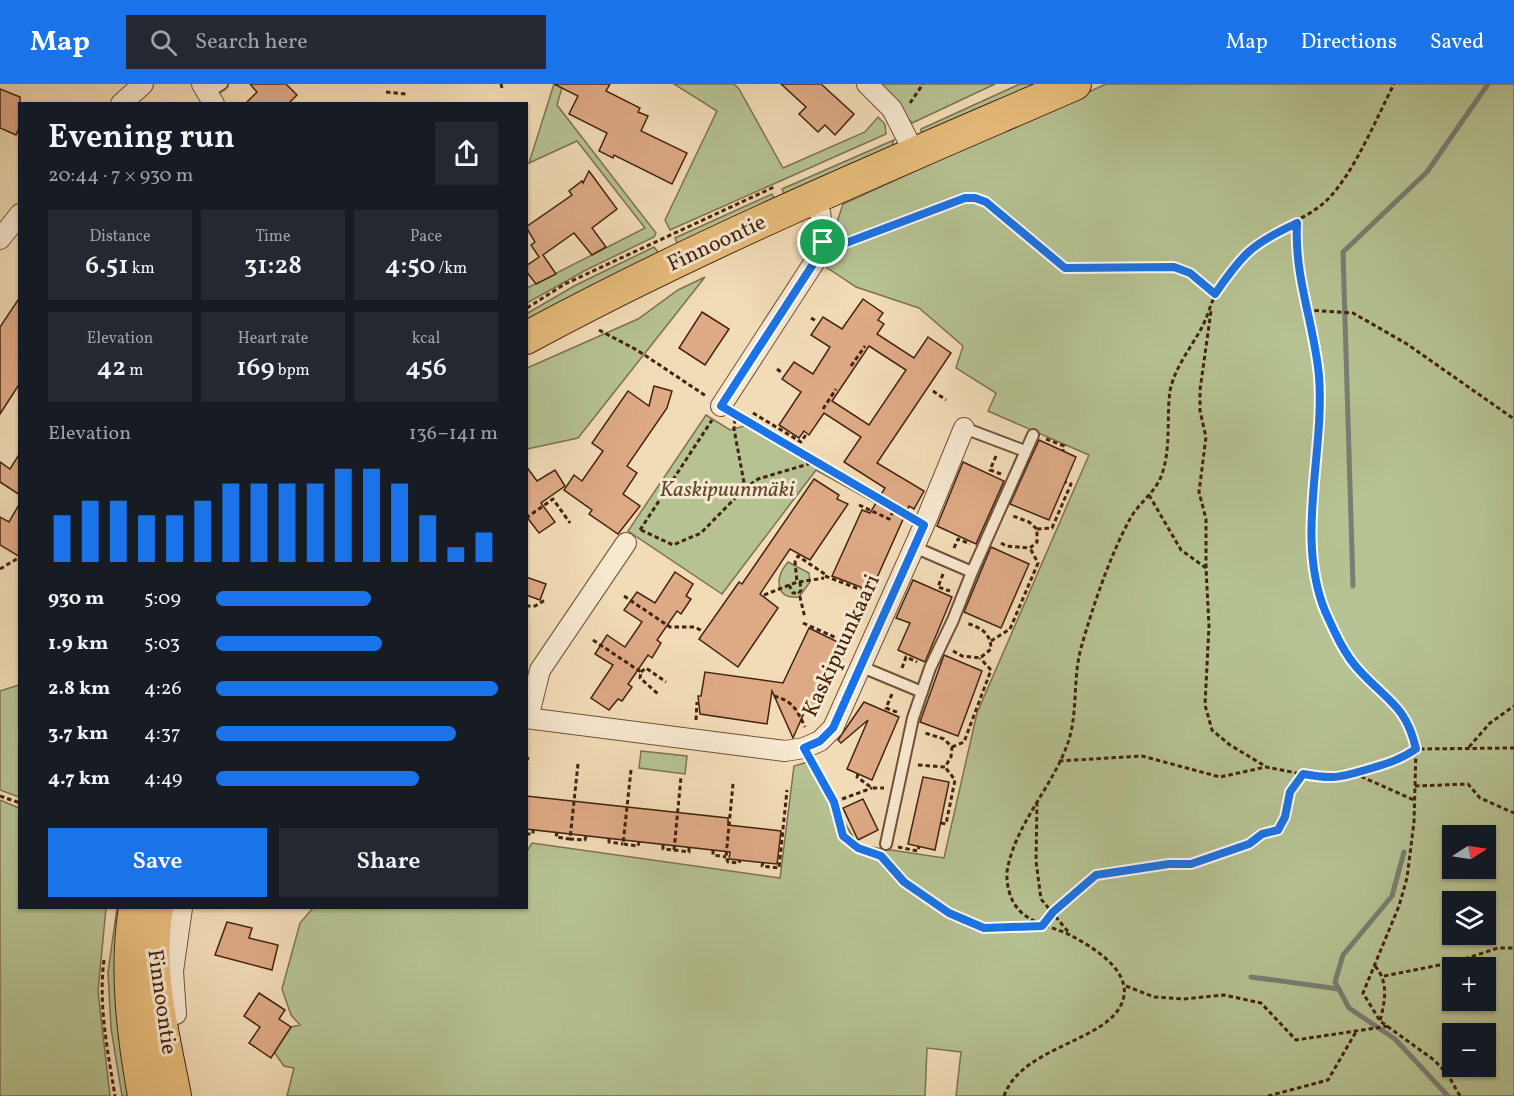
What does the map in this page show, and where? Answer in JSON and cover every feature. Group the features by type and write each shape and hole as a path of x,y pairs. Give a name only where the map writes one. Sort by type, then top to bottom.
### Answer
{"main road":[{"name":"Finnoontie","path":"528,337 618,291 816,198 1076,84"},
{"name":"Finnoontie","path":"135,909 130,948 130,978 144,1096"},
{"name":"Finnoontie","path":"157,909 152,936 153,981 175,1096"}],"street":[{"path":"123,102 143,84"},
{"path":"867,84 892,109 915,154"},
{"path":"728,409 817,258 823,242 823,221 816,198"},
{"path":"8,235 18,218"},
{"name":"Kaskipuunkaari","path":"528,718 756,749 785,751 804,748 820,741 833,728 865,660 964,428"},
{"path":"528,714 540,670 626,543"},
{"path":"176,1014 173,972 182,909"}],"lane":[{"path":"964,428 1024,452"},
{"path":"886,844 913,718 930,668 1033,435"},
{"path":"914,548 972,572"},
{"path":"865,660 896,682 922,692"}],"path":[{"path":"1394,84 1347,173 1329,199 1297,223 1260,240 1235,264 1215,294 1200,390 1200,411 1206,436 1199,492 1206,519 1209,626 1205,705 1212,730 1230,745 1266,767 1327,779 1360,776 1414,800"},
{"path":"386,92 406,94"},
{"path":"823,242 838,246 950,202 975,198 986,202 1065,268 1174,267 1190,273 1215,294"},
{"path":"1297,223 1295,253 1319,376 1312,552 1316,582 1325,610 1343,647 1358,669 1391,698 1405,717 1416,749 1413,848 1407,878 1363,993 1380,1021 1390,1026 1434,1060 1448,1075 1460,1096"},
{"path":"1070,935 1040,926 1021,914 1012,902 1007,868 1022,827 1066,748 1073,721 1079,652 1095,604 1128,521 1161,476 1166,457 1170,390 1177,371 1211,309"},
{"path":"1307,310 1353,313 1407,344 1514,419"},
{"path":"811,318 816,321"},
{"path":"599,330 637,350 728,409 924,525"},
{"path":"851,366 865,346"},
{"path":"777,369 781,372"},
{"path":"823,409 836,389"},
{"path":"933,391 946,400"},
{"path":"728,409 746,488"},
{"path":"626,543 641,530 728,409"},
{"path":"753,413 801,442 807,433"},
{"path":"1033,435 1064,446 1063,451"},
{"path":"1001,442 990,470 1014,479"},
{"path":"641,530 673,545 701,533 758,479 815,462"},
{"path":"1000,513 1020,517 1037,529 1052,528 1071,484 1065,482"},
{"path":"1149,495 1180,550 1206,568"},
{"path":"528,517 553,499 570,523"},
{"path":"859,505 889,519 895,508"},
{"path":"989,536 1006,546 1030,548 1036,542 1037,529"},
{"path":"962,597 938,587 958,539 983,549"},
{"path":"991,641 1011,629 1038,563 1030,548"},
{"path":"805,618 795,562 798,556 825,576 890,602"},
{"path":"0,569 18,558"},
{"path":"764,595 798,582 825,576"},
{"path":"789,585 793,593 799,593"},
{"path":"624,596 670,627 695,627 702,631"},
{"path":"528,606 536,606 545,600"},
{"path":"953,620 981,627 991,641 991,649 980,658"},
{"path":"803,623 865,660"},
{"path":"593,640 641,672"},
{"path":"941,644 962,656 980,658 991,670 963,742 952,747"},
{"path":"913,718 886,708 906,657 930,668"},
{"path":"657,694 640,678 641,672 646,668 666,682"},
{"path":"774,696 789,700 794,705 806,728"},
{"path":"696,722 697,702"},
{"path":"1469,747 1490,723 1514,706"},
{"path":"910,730 944,740 952,747"},
{"path":"945,767 951,757 952,747"},
{"path":"804,748 834,802 843,836 858,848 881,856 904,882 949,913 984,928 1008,929 1040,926 1096,875 1169,864 1191,864 1249,844 1262,834 1278,830 1285,817 1290,792 1303,774"},
{"path":"1348,777 1398,761 1416,749 1514,748"},
{"path":"1059,761 1142,756 1220,777 1266,767"},
{"path":"904,762 924,767 945,767"},
{"path":"570,838 578,764"},
{"path":"941,823 946,824 955,780 945,767"},
{"path":"622,844 631,771"},
{"path":"858,774 857,777 872,788"},
{"path":"674,850 681,777"},
{"path":"733,784 726,857 728,862 739,863 740,860"},
{"path":"1414,786 1468,784 1480,798 1514,813"},
{"path":"834,802 872,788 898,789"},
{"path":"763,862 762,866 779,868 787,790"},
{"path":"0,796 18,802"},
{"path":"1038,800 1036,861 1041,899 1070,935 1116,968 1126,986 1154,997 1183,999 1224,994 1262,1003 1296,1040 1390,1026"},
{"path":"528,834 533,834 533,830"},
{"path":"556,832 556,837 585,840 586,836"},
{"path":"609,839 609,842 638,846 639,842"},
{"path":"886,844 918,851 919,846"},
{"path":"663,845 663,849 689,852 690,848"},
{"path":"713,850 712,855 726,857"},
{"path":"1384,976 1455,962 1498,948 1514,948"},
{"path":"1375,966 1384,976 1385,1003 1380,1021"},
{"path":"1004,1096 1021,1069 1104,1023 1115,1013 1122,1002 1126,986"},
{"path":"1268,1096 1328,1080 1358,1030"}],"green space":[{"path":"554,84 563,84 557,105 656,233 654,237 586,270 528,302 528,287 645,228 577,141 529,163"},
{"path":"674,84 734,84 783,168 865,132 878,117 885,124 886,134 670,230 665,220 717,111"},
{"path":"875,84 995,84 912,123"},
{"path":"1020,84 1052,84 924,134 921,131 921,129"},
{"path":"1106,84 1514,84 1514,1096 956,1096 961,1052 927,1048 925,1096 287,1096 294,1068 284,1066 274,1052 291,1027 300,1025 291,1015 282,989 300,923 312,909 528,909 528,849 532,843 780,878 794,766 808,762 858,845 944,858 977,713 1089,455 988,411 996,393 956,368 963,346 919,308 856,287 823,265 843,204"},
{"path":"894,140 889,154 786,198 782,189"},
{"path":"772,194 776,202 680,250 675,238"},
{"path":"654,247 658,252 652,263 528,324 528,313 576,285"},
{"path":"705,277 578,438 528,449 528,368 638,319 678,290"},
{"name":"Kaskipuunmäki","path":"706,415 730,430 755,423 919,517 915,525 816,470 722,594 628,531"},
{"path":"788,562 809,573 810,582 799,597 785,594 779,586 781,574"},
{"path":"18,686 18,797 0,790 0,691"},
{"path":"641,751 687,756 685,774 639,768"},
{"path":"0,800 18,808 18,909 106,909 98,991 110,1096 0,1096"},
{"path":"117,909 122,909 131,1096 122,1096 111,1028 108,972"}],"building":[{"path":"250,84 286,84 297,95 290,102 247,102 257,92"},
{"path":"554,84 610,84 606,91 640,108 638,112 648,116 641,131 687,153 672,184 614,155 613,158 599,151 607,133 569,114 578,96"},
{"path":"781,84 821,84 854,114 835,135 825,125 818,132 799,114 806,107"},
{"path":"0,89 20,97 20,102 18,102 16,135 0,128"},
{"path":"589,171 617,209 592,228 606,247 592,255 574,233 543,255 556,274 536,284 528,274 528,265 539,257 531,245 535,242 528,230 528,226 572,195 569,191 582,181 583,183"},
{"path":"863,299 883,313 878,320 884,324 877,334 914,358 928,337 951,353 877,463 924,491 914,509 909,506 871,591 832,576 862,510 870,513 885,488 844,462 861,437 824,413 809,435 804,431 799,438 779,425 801,392 782,379 794,362 813,374 830,347 811,335 823,317 842,329","holes":["869,346 906,370 869,425 832,401"]},
{"path":"18,300 18,386 0,414 0,327"},
{"path":"702,312 729,329 705,365 679,348"},
{"path":"654,386 672,391 667,408 627,466 637,473 623,494 640,506 618,534 589,514 592,510 564,490 574,475 582,481 603,451 592,443 628,391 649,406"},
{"path":"1039,440 1076,457 1049,520 1010,504"},
{"path":"18,456 18,494 0,482 0,462 10,469"},
{"path":"963,462 1004,481 976,544 937,526"},
{"path":"528,469 537,481 555,470 565,486 541,503 555,522 539,533 528,519"},
{"path":"814,479 839,495 837,499 848,504 810,560 790,549 760,594 778,608 738,667 699,639 739,582 742,584"},
{"path":"18,506 18,556 0,545 0,517 9,522"},
{"path":"991,547 1029,564 1001,628 964,612"},
{"path":"675,572 693,584 686,596 691,599 681,614 677,611 657,640 661,643 652,658 648,655 628,684 632,687 622,701 618,699 609,710 591,698 613,665 595,654 607,635 625,647 642,622 624,610 637,592 655,603"},
{"path":"528,578 546,584 540,600 528,596"},
{"path":"913,580 952,597 925,662 898,650 910,623 896,618"},
{"path":"809,628 848,647 819,709 808,704 793,738 772,691 767,724 700,714 698,696 701,696 705,672 783,683"},
{"path":"944,655 982,671 958,736 920,722"},
{"path":"864,702 899,717 872,780 847,769 868,720 841,743 838,740"},
{"path":"923,777 949,782 935,850 908,844"},
{"path":"528,796 728,818 728,825 781,831 777,864 729,859 730,852 528,829"},
{"path":"863,799 878,830 858,840 843,808"},
{"path":"227,922 252,928 249,938 278,945 272,970 215,955"},
{"path":"259,993 285,1010 279,1019 291,1027 271,1058 249,1043 260,1027 244,1016"}],"waterway":[{"path":"1353,586 1343,252 1427,172 1488,84"},
{"path":"1404,852 1392,896 1343,955 1335,982 1349,1008 1395,1039 1448,1096"},
{"path":"1251,977 1339,989"}],"route":[{"path":"975,198 986,202 1065,268 1153,265 1174,267 1190,273 1215,294 1235,264 1260,240 1297,223 1295,253 1319,376 1312,552 1316,582 1325,610 1343,647 1358,669 1391,698 1405,717 1413,733 1416,749 1398,761 1370,768 1348,777 1327,779 1303,774 1290,792 1285,817 1278,830 1262,834 1249,844 1191,864 1169,864 1096,875 1053,912 1042,926 1008,929 984,928 949,913 904,882 881,856 858,848 843,836 834,802 804,748 820,741 833,728 924,525 721,406 817,258 823,242 830,246 838,246 950,202 975,198"}]}
